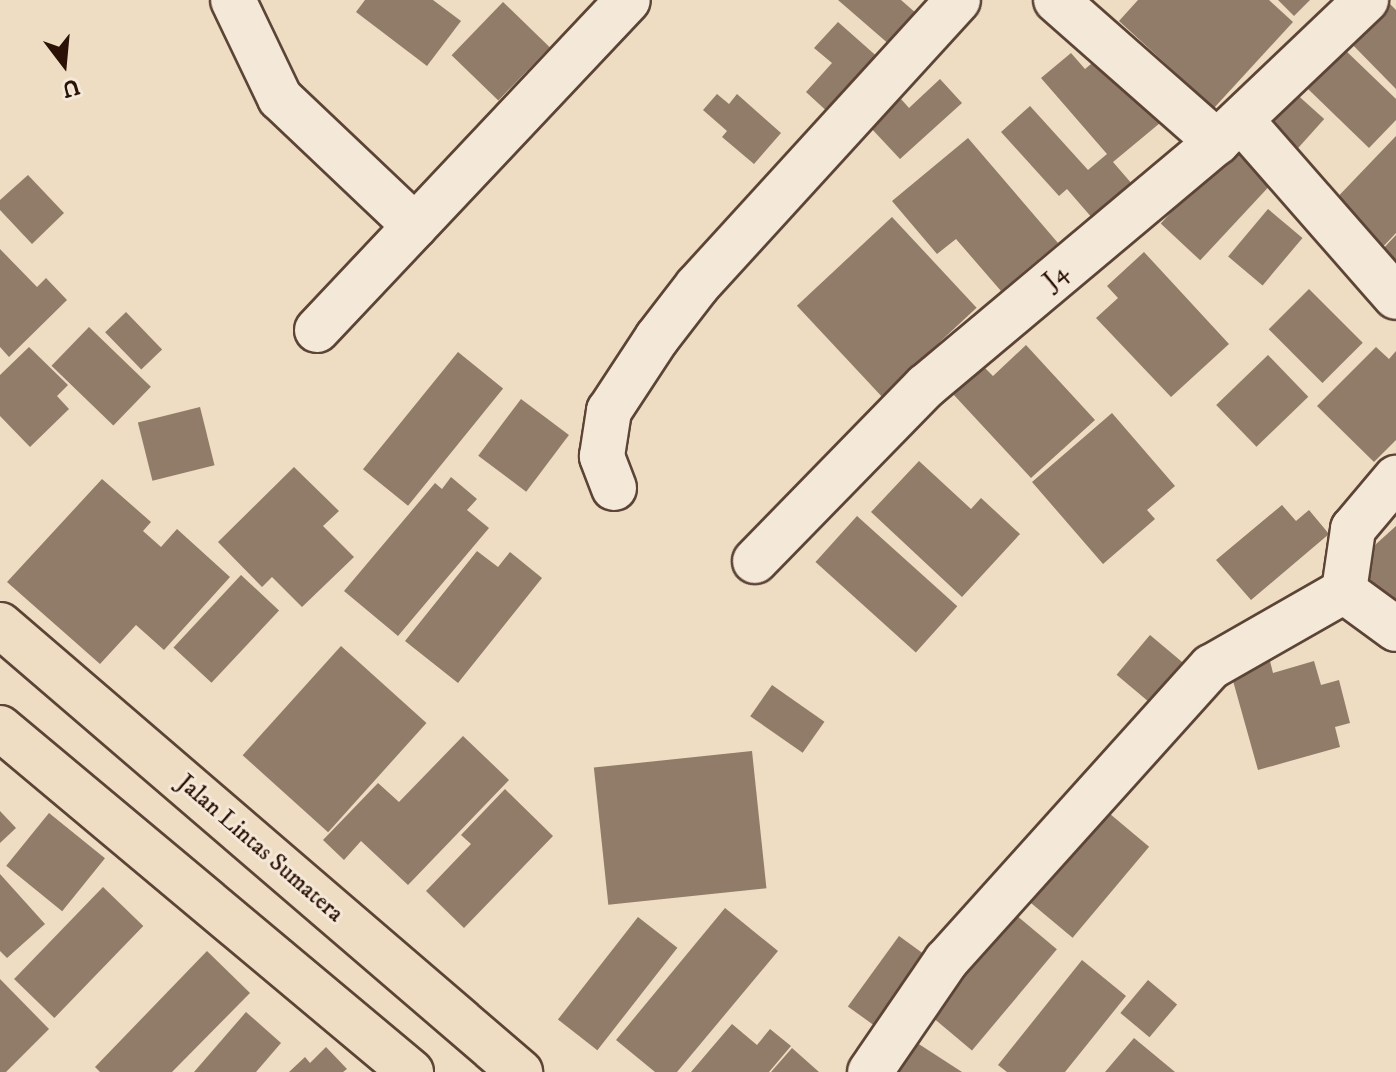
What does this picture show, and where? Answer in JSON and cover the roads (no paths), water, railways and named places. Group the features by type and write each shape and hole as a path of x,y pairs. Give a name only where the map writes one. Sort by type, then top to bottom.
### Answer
{"highway":[{"name":"Jalan Lintas Sumatera","path":"0,625 520,1072"},
{"path":"0,728 411,1072"}],"street":[{"path":"233,0 280,98 415,226"},
{"path":"317,330 628,0"},
{"path":"614,488 602,456 609,411 657,338 697,286 958,0"},
{"path":"1056,0 1229,131 1396,297"},
{"name":"J4","path":"755,561 926,386 1229,131 1366,0"},
{"path":"1344,591 1353,529 1396,478"},
{"path":"1344,591 1396,629"},
{"path":"870,1072 946,961 1211,667 1344,591"}]}
